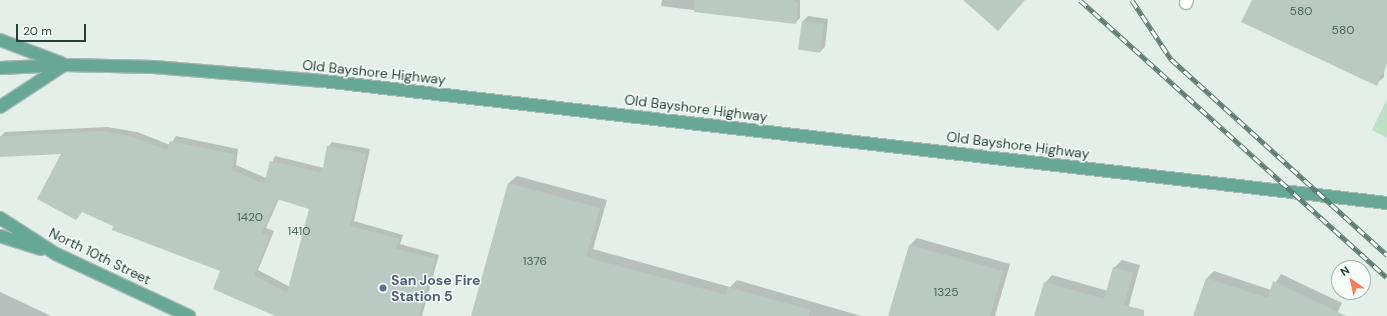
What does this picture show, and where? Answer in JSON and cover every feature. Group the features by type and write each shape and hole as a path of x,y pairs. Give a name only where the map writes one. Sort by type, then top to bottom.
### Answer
{"main road":[{"path":"0,40 66,65"},
{"path":"0,107 66,65"},
{"name":"Old Bayshore Highway","path":"0,68 66,65 193,69 439,93 1387,203"},
{"name":"North 10th Street","path":"0,218 56,254 189,316"},
{"path":"0,236 56,254"}],"green space":[{"path":"1387,99 1387,138 1372,130"}],"building":[{"path":"694,0 795,0 798,3 796,24 694,12"},
{"path":"963,0 1025,0 998,31"},
{"path":"1252,0 1387,0 1387,64 1377,86 1241,22"},
{"path":"802,21 824,24 820,53 798,50"},
{"path":"102,131 132,137 167,150 170,141 234,154 232,170 264,184 270,161 322,173 327,146 366,154 350,226 399,239 396,249 435,259 419,316 275,316 213,289 220,271 112,230 113,226 82,212 76,220 37,199 61,154 0,157 0,136","holes":["277,199 309,209 287,293 254,275 270,236 262,233"]},
{"path":"508,183 600,208 586,257 726,295 728,287 810,310 809,316 471,316"},
{"path":"909,245 1003,271 990,316 888,316"},
{"path":"1113,267 1133,273 1124,305 1144,310 1144,316 1034,316 1044,282 1104,299"},
{"path":"1206,278 1268,298 1273,281 1346,316 1193,316"}],"railway":[{"path":"1080,0 1387,277"},
{"path":"1132,0 1171,59 1387,255"}],"place":[{"name":"San Jose Fire Station 5","path":"383,288"}]}
